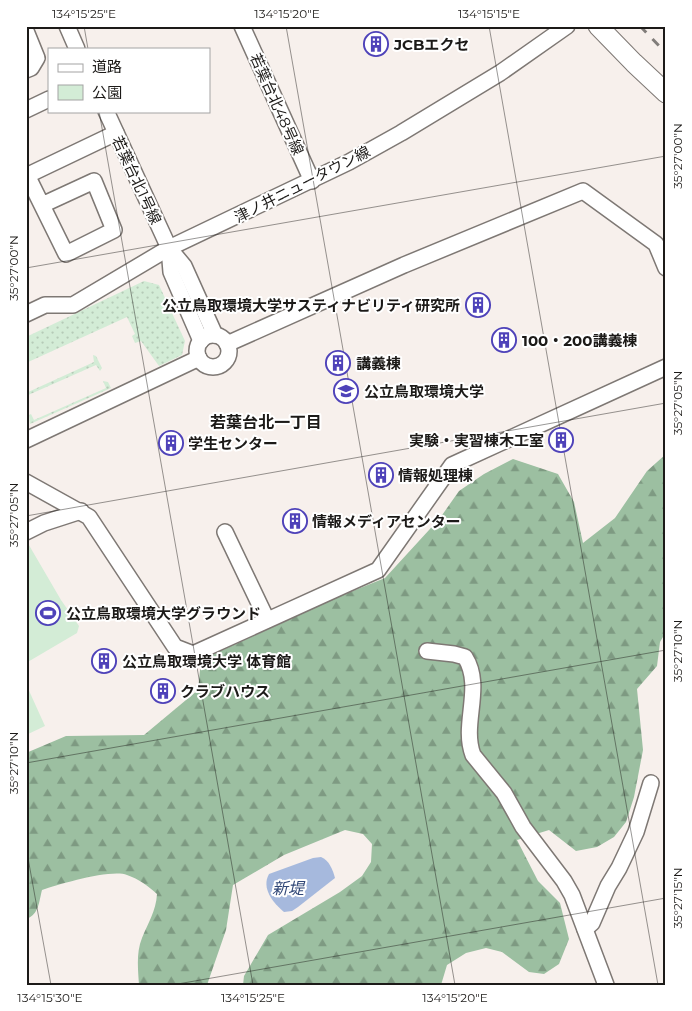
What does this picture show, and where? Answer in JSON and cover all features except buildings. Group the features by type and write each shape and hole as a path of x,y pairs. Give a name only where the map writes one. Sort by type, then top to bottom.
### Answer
{"main road":[{"path":"598,26 666,93"}],"street":[{"path":"67,26 77,48"},
{"name":"若葉台北48号線","path":"242,26 312,181"},
{"name":"津ノ井ニュータウン線","path":"26,314 45,305 73,305 169,248 312,181 401,133 500,72 567,26"},
{"path":"26,31 37,58 31,68 26,70"},
{"path":"26,110 48,99"},
{"name":"若葉台北1号線","path":"106,112 169,248 171,272 214,340"},
{"path":"42,205 94,181 114,230 66,254 27,175 116,133"},
{"path":"214,340 229,349 226,359 218,366 208,366 199,358 197,350 214,340 583,191 656,244 666,268"},
{"path":"26,440 199,358"},
{"path":"26,482 89,517 175,647 193,654 378,570 452,466 666,367"},
{"path":"26,532 44,523 81,511"},
{"path":"225,532 267,620"},
{"path":"427,651 465,657 470,665 473,696 469,724 473,756 504,793 523,828 564,881 572,895 606,985"},
{"path":"584,929 592,923 608,886 636,832 651,783"}],"green space":[{"path":"144,281 159,285 185,341 182,355 159,366 141,341 135,343 132,336 135,334 127,317 26,363 26,337"},
{"path":"93,355 96,356 102,368 100,371 96,365 26,396 26,393 94,362"},
{"path":"103,381 108,382 111,388 30,424 29,415 31,414 34,420 106,388"},
{"path":"666,454 666,632 660,642 657,666 637,689 643,750 634,797 626,822 614,837 597,847 576,851 549,830 517,840 538,881 560,903 569,939 559,964 544,974 529,972 502,952 486,948 466,953 447,965 441,985 243,985 244,976 268,935 340,892 362,876 371,862 372,844 363,834 345,830 284,855 233,885 226,930 207,985 139,985 139,949 157,894 143,883 127,875 110,874 98,876 42,890 36,911 26,919 26,753 66,736 144,735 198,690 201,660 338,597 385,578 440,518 459,491 484,474 513,459 558,474 574,502 583,543 615,518 647,471"},
{"name":"公立鳥取環境大学グラウンド","path":"26,540 61,600 79,626 77,633 26,663"},
{"path":"26,684 45,726 26,735"}],"water":[{"name":"新堤","path":"313,858 324,858 332,869 335,878 292,911 284,912 272,900 267,890 266,885 269,874"}],"railway":[{"path":"640,26 666,53"}],"place":[{"name":"JCBエクセ","path":"376,44"},
{"name":"公立鳥取環境大学サスティナビリティ研究所","path":"478,305"},
{"name":"100・200講義棟","path":"504,340"},
{"name":"講義棟","path":"338,363"},
{"name":"公立鳥取環境大学","path":"346,391"},
{"name":"実験・実習棟木工室","path":"561,440"},
{"name":"学生センター","path":"171,443"},
{"name":"情報処理棟","path":"381,475"},
{"name":"情報メディアセンター","path":"295,521"},
{"name":"公立鳥取環境大学グラウンド","path":"48,613"},
{"name":"公立鳥取環境大学 体育館","path":"104,661"},
{"name":"クラブハウス","path":"163,691"}],"district":[{"name":"若葉台北一丁目","path":"266,422"}]}
